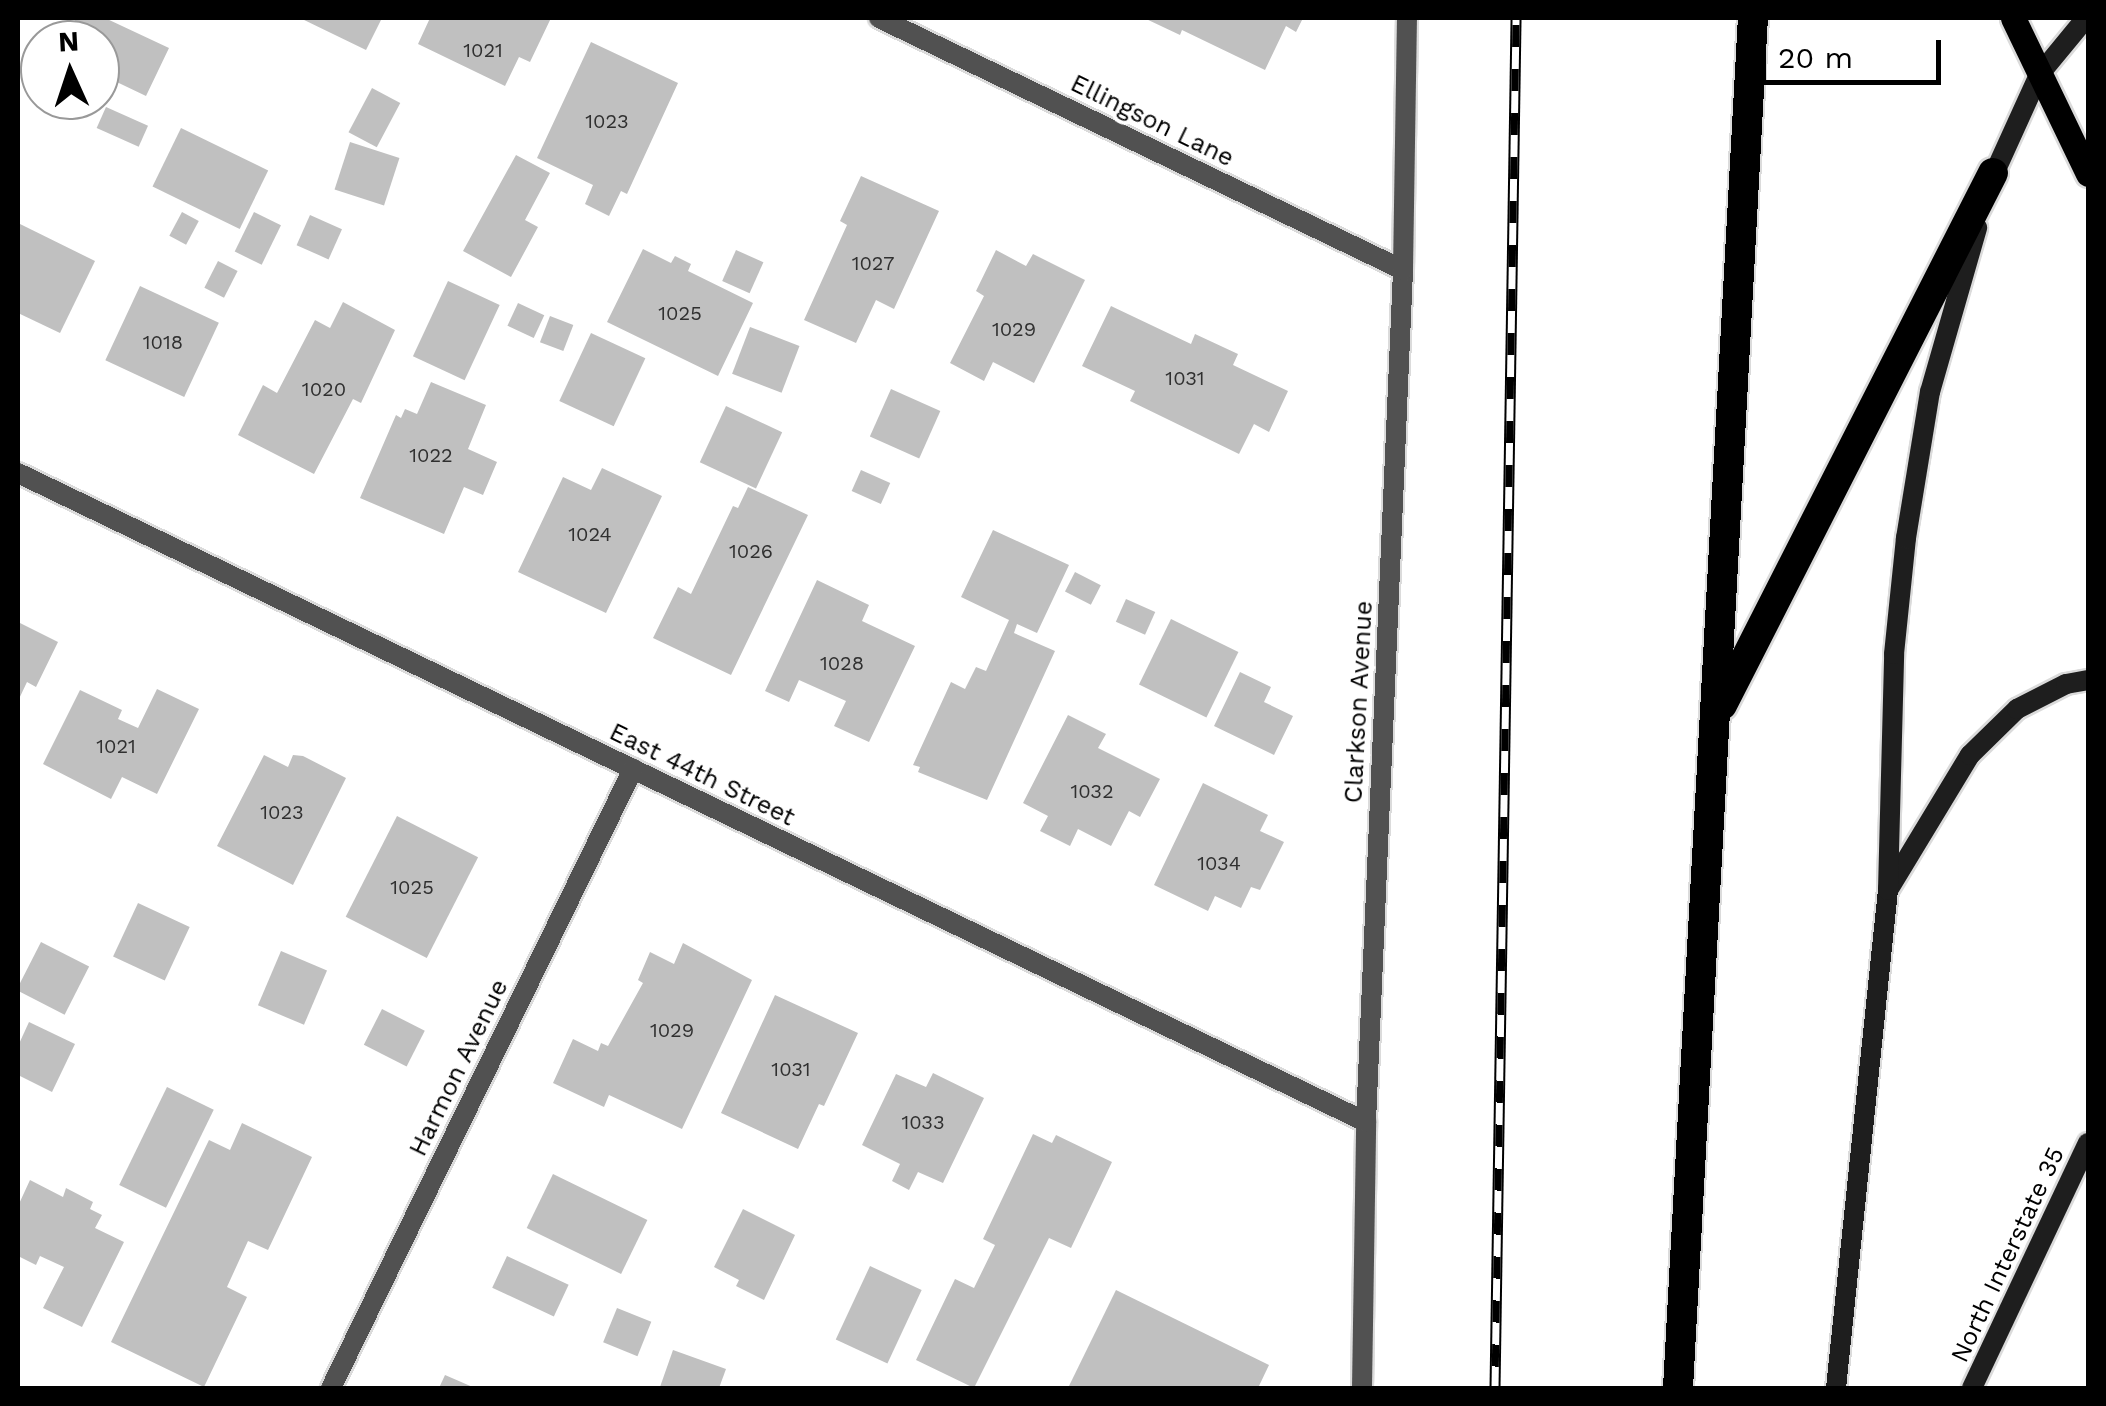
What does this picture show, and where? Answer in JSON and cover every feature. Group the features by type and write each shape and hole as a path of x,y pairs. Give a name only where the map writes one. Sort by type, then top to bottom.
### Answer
{"highway":[{"path":"1678,1384 1753,18"},
{"path":"1716,716 1992,173"}],"main road":[{"path":"2013,18 2088,174"},
{"path":"1836,1388 1888,890 1894,654 1906,538 1930,392 1992,173 2040,75 2086,18"},
{"path":"1888,890 1970,755 2017,709 2066,684 2088,680"},
{"name":"North Interstate 35","path":"1972,1388 2088,1143"}],"street":[{"name":"Ellingson Lane","path":"879,18 1404,270"},
{"name":"Clarkson Avenue","path":"1362,1388 1366,1122 1404,270 1407,18"},
{"name":"East 44th Street","path":"18,473 1366,1122"},
{"name":"Harmon Avenue","path":"331,1388 633,770"}],"building":[{"path":"105,18 109,20 75,20"},
{"path":"300,18 382,18 366,50"},
{"path":"430,18 551,18 530,62 519,57 505,86 418,44"},
{"path":"1144,18 1303,18 1296,32 1286,26 1265,70 1182,30 1180,35"},
{"path":"120,25 169,48 146,96 120,84"},
{"path":"591,42 678,83 627,194 621,191 609,216 585,204 593,185 537,158"},
{"path":"372,88 400,103 377,147 349,132"},
{"path":"120,113 148,126 139,147 97,128 100,120 120,120"},
{"path":"181,128 268,171 240,229 153,186"},
{"path":"350,142 399,158 384,206 335,190"},
{"path":"516,155 550,173 525,220 538,227 511,277 463,251"},
{"path":"861,176 939,211 894,309 876,300 856,343 804,320 847,225 840,221"},
{"path":"182,212 199,221 186,245 169,236"},
{"path":"254,212 281,225 262,265 235,252"},
{"path":"310,215 342,229 329,259 297,245"},
{"path":"18,223 95,261 60,333 18,313"},
{"path":"643,249 671,263 675,256 691,264 688,271 753,303 718,376 607,322"},
{"path":"736,250 763,262 750,293 722,281"},
{"path":"996,250 1026,266 1033,254 1085,280 1034,383 993,362 984,381 950,363 984,296 976,291"},
{"path":"218,261 238,271 224,298 204,288"},
{"path":"448,281 500,305 465,380 413,356"},
{"path":"140,286 219,323 184,397 105,360"},
{"path":"343,302 395,330 361,403 353,399 314,474 238,435 263,385 277,393 315,320 330,328"},
{"path":"518,303 544,315 534,338 507,326"},
{"path":"1111,306 1191,344 1195,334 1238,354 1233,365 1288,391 1269,432 1254,424 1239,454 1130,401 1135,391 1082,366"},
{"path":"550,316 573,325 563,351 540,342"},
{"path":"750,327 799,346 782,393 732,374"},
{"path":"591,333 645,358 614,426 559,401"},
{"path":"431,382 486,405 468,449 497,462 483,495 464,487 444,534 360,498 396,415 401,418 405,409 417,414"},
{"path":"891,389 940,411 919,458 870,437"},
{"path":"726,406 782,432 756,488 700,462"},
{"path":"602,468 662,496 606,613 518,572 563,477 591,490"},
{"path":"861,470 890,483 881,504 852,491"},
{"path":"748,487 808,515 731,675 653,638 678,587 691,594 733,506 738,508"},
{"path":"993,530 1069,565 1037,633 1017,624 1014,633 1055,651 987,800 918,772 920,767 913,765 951,682 965,689 976,667 986,671 1009,620 961,597"},
{"path":"1075,572 1101,585 1091,605 1065,592"},
{"path":"817,580 869,605 862,621 915,646 869,742 834,726 846,701 799,680 789,702 765,691"},
{"path":"1126,599 1155,612 1145,635 1116,622"},
{"path":"1171,619 1238,652 1206,717 1139,685"},
{"path":"18,622 58,642 36,687 27,682 18,701"},
{"path":"1240,672 1271,687 1264,702 1293,716 1274,755 1214,726"},
{"path":"157,689 199,709 157,794 122,777 111,799 43,764 80,690 122,710 118,719 138,728"},
{"path":"1068,715 1106,734 1098,748 1160,779 1140,817 1129,811 1111,846 1078,829 1070,846 1040,831 1048,816 1023,803"},
{"path":"264,755 288,767 293,755 303,756 346,778 293,885 217,846"},
{"path":"1203,783 1268,815 1260,831 1284,842 1260,890 1251,887 1241,908 1215,896 1208,911 1154,885"},
{"path":"397,816 478,857 427,958 346,917"},
{"path":"138,903 190,927 165,981 113,956"},
{"path":"41,942 89,967 65,1015 18,991"},
{"path":"683,943 752,980 682,1129 609,1095 604,1107 553,1083 573,1039 598,1051 601,1043 608,1046 643,983 638,980 650,952 674,964"},
{"path":"281,951 327,971 304,1025 258,1005"},
{"path":"775,995 858,1033 824,1106 819,1104 798,1149 721,1113"},
{"path":"382,1009 425,1031 407,1066 364,1045"},
{"path":"29,1022 75,1044 52,1092 18,1075 18,1046"},
{"path":"933,1073 984,1098 943,1183 918,1172 909,1190 892,1181 900,1164 862,1145 896,1074 926,1087"},
{"path":"167,1087 214,1110 166,1208 119,1185"},
{"path":"242,1123 312,1157 268,1250 248,1241 227,1287 247,1297 204,1387 111,1342 209,1140 230,1150"},
{"path":"1033,1134 1052,1143 1056,1135 1112,1162 1071,1248 1049,1238 974,1388 916,1360 955,1279 974,1288 995,1245 983,1239"},
{"path":"553,1174 647,1220 621,1274 527,1228"},
{"path":"30,1180 63,1197 66,1188 93,1202 90,1209 102,1215 95,1228 124,1242 82,1327 43,1308 64,1267 40,1256 36,1265 18,1256 18,1206"},
{"path":"743,1209 795,1235 764,1300 736,1286 739,1280 714,1267"},
{"path":"507,1256 569,1285 554,1316 492,1288"},
{"path":"870,1266 922,1290 887,1364 836,1339"},
{"path":"1116,1290 1269,1365 1258,1388 1068,1388"},
{"path":"617,1308 651,1322 637,1356 603,1342"},
{"path":"673,1350 726,1369 719,1388 660,1387"},
{"path":"445,1375 475,1388 439,1388"}],"railway":[{"path":"1495,1388 1516,18"}]}
